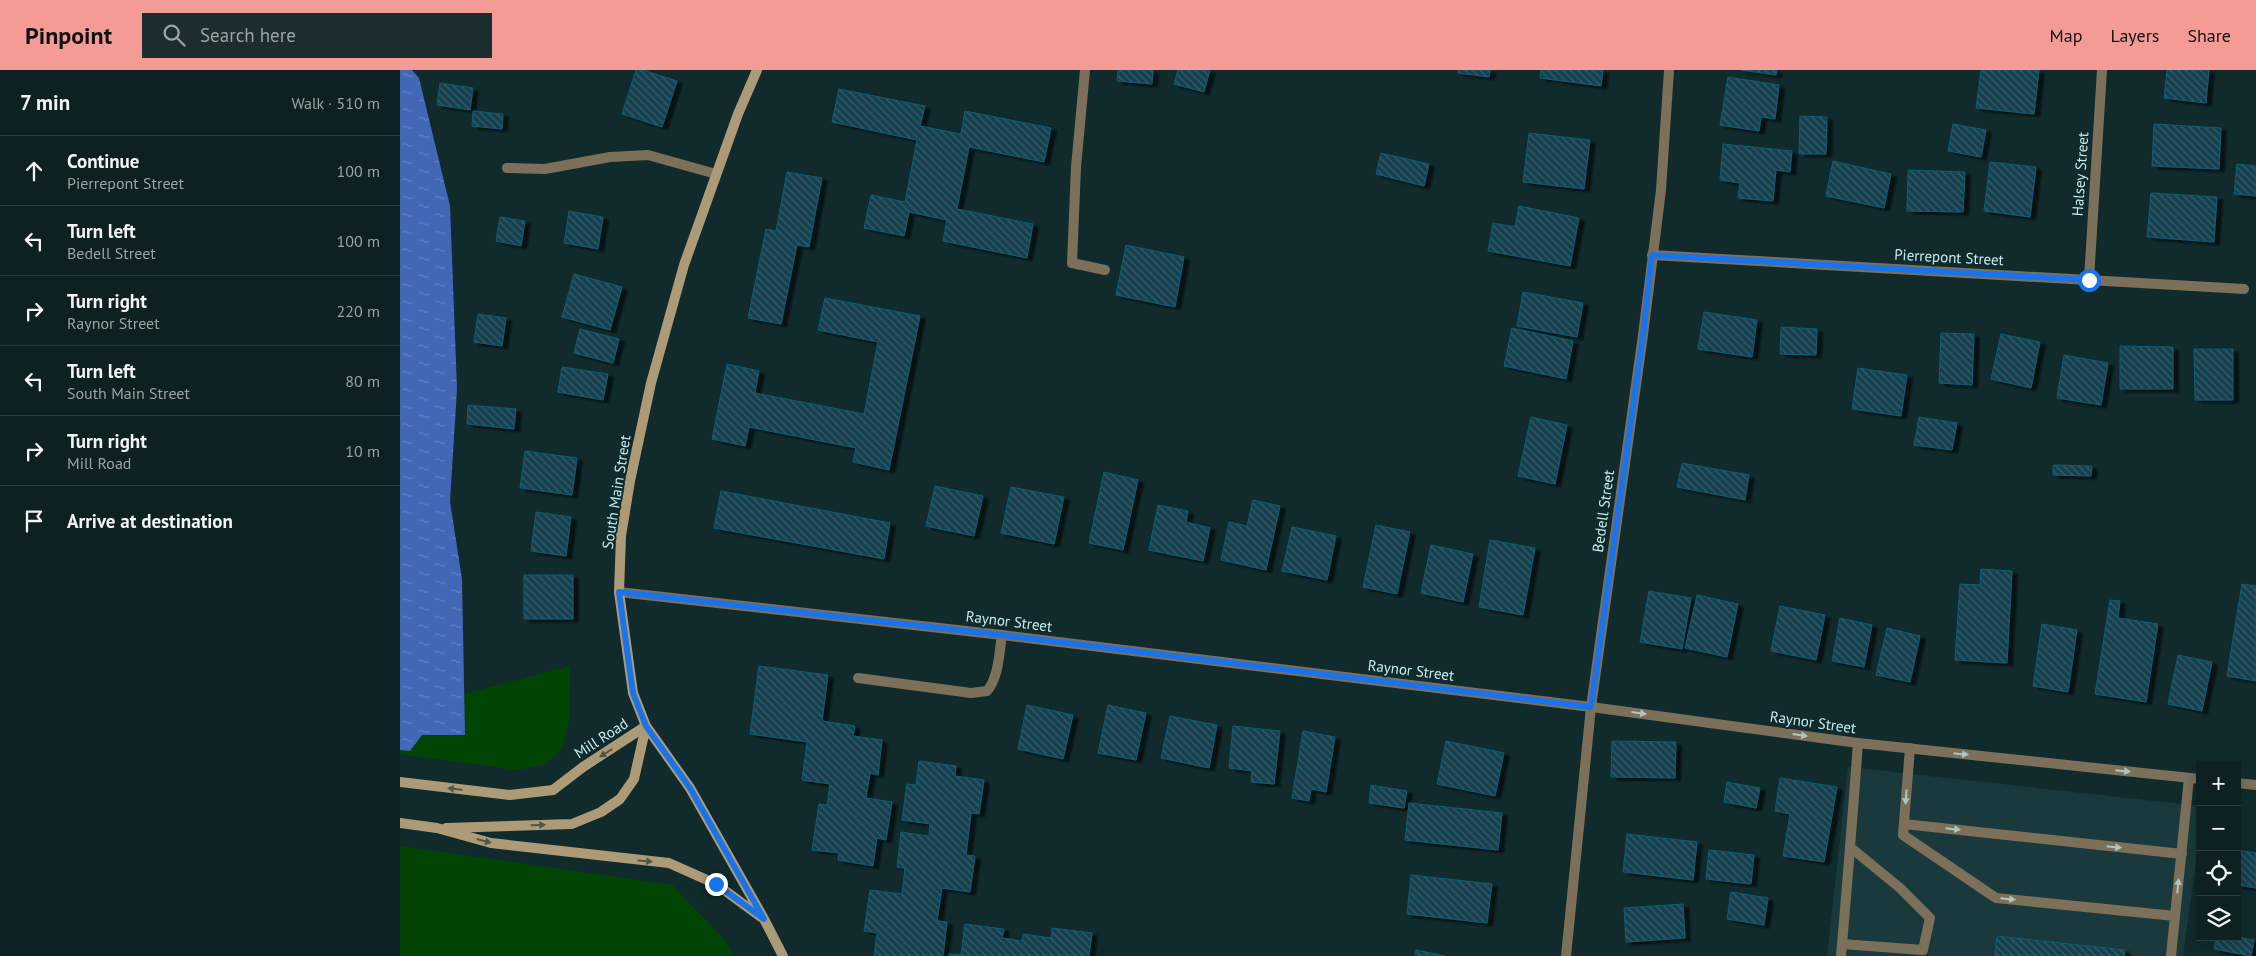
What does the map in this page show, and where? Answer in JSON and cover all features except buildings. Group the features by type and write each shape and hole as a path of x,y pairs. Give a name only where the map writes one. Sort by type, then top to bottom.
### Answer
{"main road":[{"name":"South Main Street","path":"757,70 738,114 684,265 651,383 630,481 621,536 619,592 633,693 646,726 690,788 764,919 782,956"},
{"name":"Mill Road","path":"400,782 510,795 553,790 583,767 646,726"},
{"name":"Mill Road","path":"437,828 572,824 601,812 620,800 634,779 646,726"},
{"name":"Mill Road","path":"400,822 437,828 491,843 669,863 716,884 764,919"}],"street":[{"path":"1085,70 1076,167 1072,263 1104,270"},
{"name":"Bedell Street","path":"1566,956 1591,707 1643,335 1661,190 1669,70"},
{"name":"Halsey Street","path":"2089,280 2102,70"},
{"path":"507,168 545,169 610,157 648,155 716,174"},
{"name":"Pierrepont Street","path":"1652,255 2244,289"},
{"name":"Raynor Street","path":"619,592 1002,635 1591,707 1858,743 2194,778"},
{"path":"858,678 971,693 987,691 996,672 1002,635"},
{"path":"1841,956 1858,743"},
{"path":"1910,748 1903,835 1996,898 2175,916"},
{"path":"2171,956 2182,854 2194,778"},
{"path":"2241,783 2256,785"},
{"path":"1904,824 2182,854"},
{"path":"1842,944 1923,950 1930,918 1900,888 1850,847"}],"shaded area":[{"path":"1848,767 2196,806 2196,862 2183,956 1827,956"}],"green space":[{"path":"570,666 569,721 562,749 545,764 517,770 400,754 400,750 410,751 422,735 465,735 464,694"},
{"path":"400,846 672,885 726,941 734,956 400,956"}],"water":[{"path":"400,70 412,70 419,78 450,206 457,389 450,502 462,579 465,735 422,735 410,751 400,750"}],"route":[{"path":"716,884 764,919 690,788 646,726 633,693 619,592 1002,635 1591,707 1643,335 1652,255 2089,280"}]}
